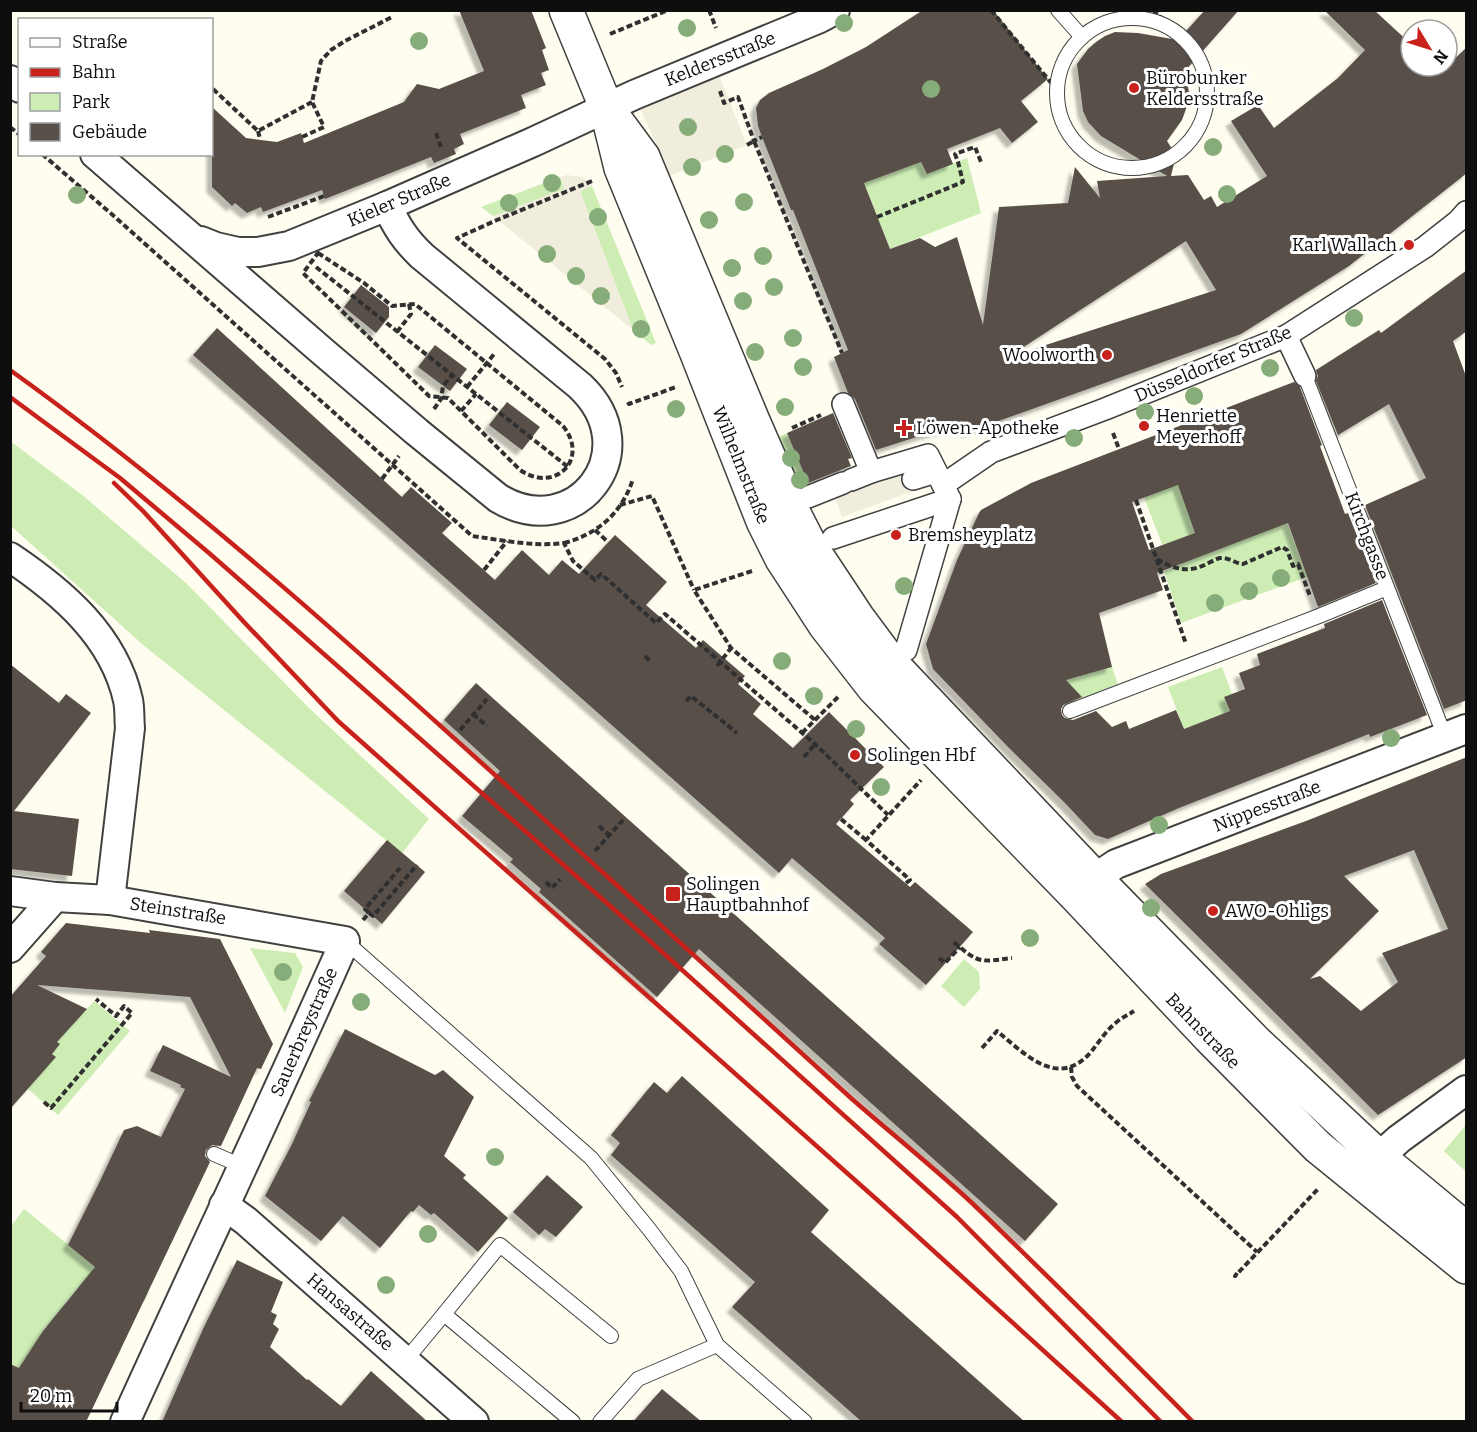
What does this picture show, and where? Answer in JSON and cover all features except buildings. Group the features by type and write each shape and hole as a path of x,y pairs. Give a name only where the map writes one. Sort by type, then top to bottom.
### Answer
{"street":[{"name":"Wilhelmstraße","path":"566,10 606,107 621,168 763,521 782,559 825,625 874,688 969,764"},
{"name":"Keldersstraße","path":"606,107 820,18 834,10"},
{"name":"Wilhelmstraße","path":"606,107 643,157 792,510 822,543 858,618 969,764"},
{"name":"Kieler Straße","path":"185,234 216,247 238,252 258,252 289,246 533,142 606,107"},
{"name":"Kieler Straße","path":"97,156 280,316 498,498 526,510 546,510 566,505 584,495 601,473 608,448 607,428 597,404 580,386 408,243 387,206"},
{"name":"Düsseldorfer Straße","path":"822,543 943,485 991,452 1286,336 1425,247 1467,212"},
{"name":"Kirchgasse","path":"1286,336 1305,376"},
{"path":"843,404 871,472"},
{"path":"808,497 871,472 928,455 943,485 906,650"},
{"name":"Düsseldorfer Straße","path":"913,479 943,485"},
{"path":"10,557 47,584 81,614 103,641 122,679 128,702 130,728 110,900"},
{"name":"Nippesstraße","path":"1086,887 1116,864 1456,733"},
{"name":"Bahnstraße","path":"969,764 1086,887 1379,1157 1467,1228"},
{"name":"Bahnstraße","path":"1086,887 1210,1038 1318,1147 1467,1267"},
{"name":"Steinstraße","path":"10,891 55,897 110,900 345,941"},
{"path":"10,948 55,897"},
{"name":"Sauerbreystraße","path":"125,1422 224,1205 244,1167 345,941"},
{"path":"1318,1147 1379,1157 1399,1139 1467,1090"},
{"name":"Hansastraße","path":"224,1205 246,1221 474,1422"}],"lane":[{"path":"1058,10 1082,37"},
{"path":"1126,18 1150,20 1173,29 1193,49 1201,61 1207,80 1208,99 1205,115 1198,130 1188,144 1176,154 1146,168 1130,169 1111,166 1093,158 1078,146 1067,131 1058,104 1059,75 1072,48 1082,37 1102,24 1126,18"},
{"name":"Kirchgasse","path":"1305,376 1387,588 1456,733"},
{"path":"1070,711 1387,588"},
{"name":"Sauerbreystraße","path":"345,941 591,1158 681,1271 717,1345"},
{"path":"214,1154 244,1167"},
{"path":"405,1360 500,1245 611,1336"},
{"path":"444,1314 573,1422"},
{"path":"600,1422 638,1379 717,1345 805,1422"}],"path":[{"path":"603,36 668,10"},
{"path":"991,10 1057,90"},
{"path":"1153,10 1173,29"},
{"path":"302,137 324,127 312,102 321,61 331,50 392,17"},
{"path":"213,89 258,132 260,140"},
{"path":"738,97 842,354"},
{"path":"258,132 312,102"},
{"path":"436,133 441,148"},
{"path":"747,145 762,137"},
{"path":"877,217 963,182 955,154 975,147 981,162"},
{"path":"44,156 392,465 382,479"},
{"path":"595,180 457,238 605,358 624,391"},
{"path":"258,220 324,196"},
{"path":"318,254 364,283 392,306 409,304 416,302 563,426 573,446 568,467 548,479 529,476 520,470 448,398 428,397 303,273 318,254"},
{"path":"323,273 563,463"},
{"path":"397,332 411,314 409,304"},
{"path":"467,387 487,363"},
{"path":"442,398 443,386 452,375"},
{"path":"626,398 629,404 677,387"},
{"path":"461,411 476,394"},
{"path":"758,431 843,404"},
{"path":"620,505 652,496 694,590 731,648 815,720"},
{"path":"1136,500 1193,665"},
{"path":"595,530 608,542"},
{"path":"484,570 507,541"},
{"path":"1156,559 1172,568 1183,570 1197,568 1220,558 1244,564 1282,547 1287,550 1293,566 1298,564 1319,616"},
{"path":"573,561 595,580 601,574 656,623 665,614 718,664 815,744 888,815"},
{"path":"694,590 758,568"},
{"path":"718,664 731,648"},
{"path":"645,656 651,662"},
{"path":"802,733 843,692"},
{"path":"686,701 691,696 737,733"},
{"path":"460,730 487,699"},
{"path":"473,714 487,726"},
{"path":"804,758 815,744"},
{"path":"866,840 923,777"},
{"path":"841,819 910,880 906,884"},
{"path":"595,851 623,820"},
{"path":"598,826 609,835"},
{"path":"400,868 365,909 371,914 417,865"},
{"path":"546,882 552,888 560,879"},
{"path":"954,942 970,956 987,962 1012,958"},
{"path":"939,958 945,963 960,947"},
{"path":"44,1102 51,1108 132,1013 124,1006 116,1016 96,999"},
{"path":"982,1048 997,1031 1031,1059 1047,1067 1065,1069 1089,1054 1116,1022 1134,1011"},
{"path":"1071,1067 1072,1077 1077,1086 1257,1252"},
{"path":"1237,1273 1235,1276 1324,1182"}],"green space":[{"path":"967,158 981,213 890,249 864,183 921,162 927,174"},
{"path":"560,177 565,189 493,216 481,207"},
{"path":"592,186 656,343 651,345 633,330 580,191"},
{"path":"787,433 809,485 797,491 773,439"},
{"path":"10,441 81,494 186,583 310,709 429,819 402,853 142,644 11,526"},
{"path":"1208,472 1235,543 1287,522 1307,577 1181,623 1164,571 1182,564 1168,560 1144,497"},
{"path":"1112,667 1118,684 1064,705 1047,685"},
{"path":"1222,667 1232,694 1224,697 1237,731 1182,730 1168,687"},
{"path":"250,948 295,953 303,967 285,1013"},
{"path":"964,959 979,972 980,989 964,1007 941,986"},
{"path":"94,1001 130,1031 58,1115 28,1089 55,1056 52,1054 57,1042"},
{"path":"1466,1125 1466,1172 1444,1151"},
{"path":"24,1209 92,1264 149,1292 144,1302 99,1281 91,1299 77,1288 64,1304 121,1350 116,1359 46,1326 34,1345 26,1371 11,1373 11,1226"}],"shaded area":[{"path":"714,63 747,145 669,176 634,95"},
{"path":"567,175 581,177 591,182 592,186 580,191 633,330 493,216 564,189 560,177"},
{"path":"908,467 916,490 842,517 834,495"}],"railway":[{"path":"10,370 87,427 238,548 384,675 852,1099 972,1203 1193,1422"},
{"path":"10,397 120,478 209,553 642,934 957,1217 1161,1422"},
{"path":"114,483 143,511 338,721 883,1205 1122,1422"}],"place":[{"name":"Bürobunker Keldersstraße","path":"1134,88"},
{"name":"Karl Wallach","path":"1409,245"},
{"name":"Woolworth","path":"1107,355"},
{"name":"Henriette Meyerhoff","path":"1144,426"},
{"name":"Löwen-Apotheke","path":"904,428"},
{"name":"Bremsheyplatz","path":"896,535"},
{"name":"Solingen Hbf","path":"855,755"},
{"name":"Solingen Hauptbahnhof","path":"673,894"},
{"name":"AWO-Ohligs","path":"1213,911"}]}
